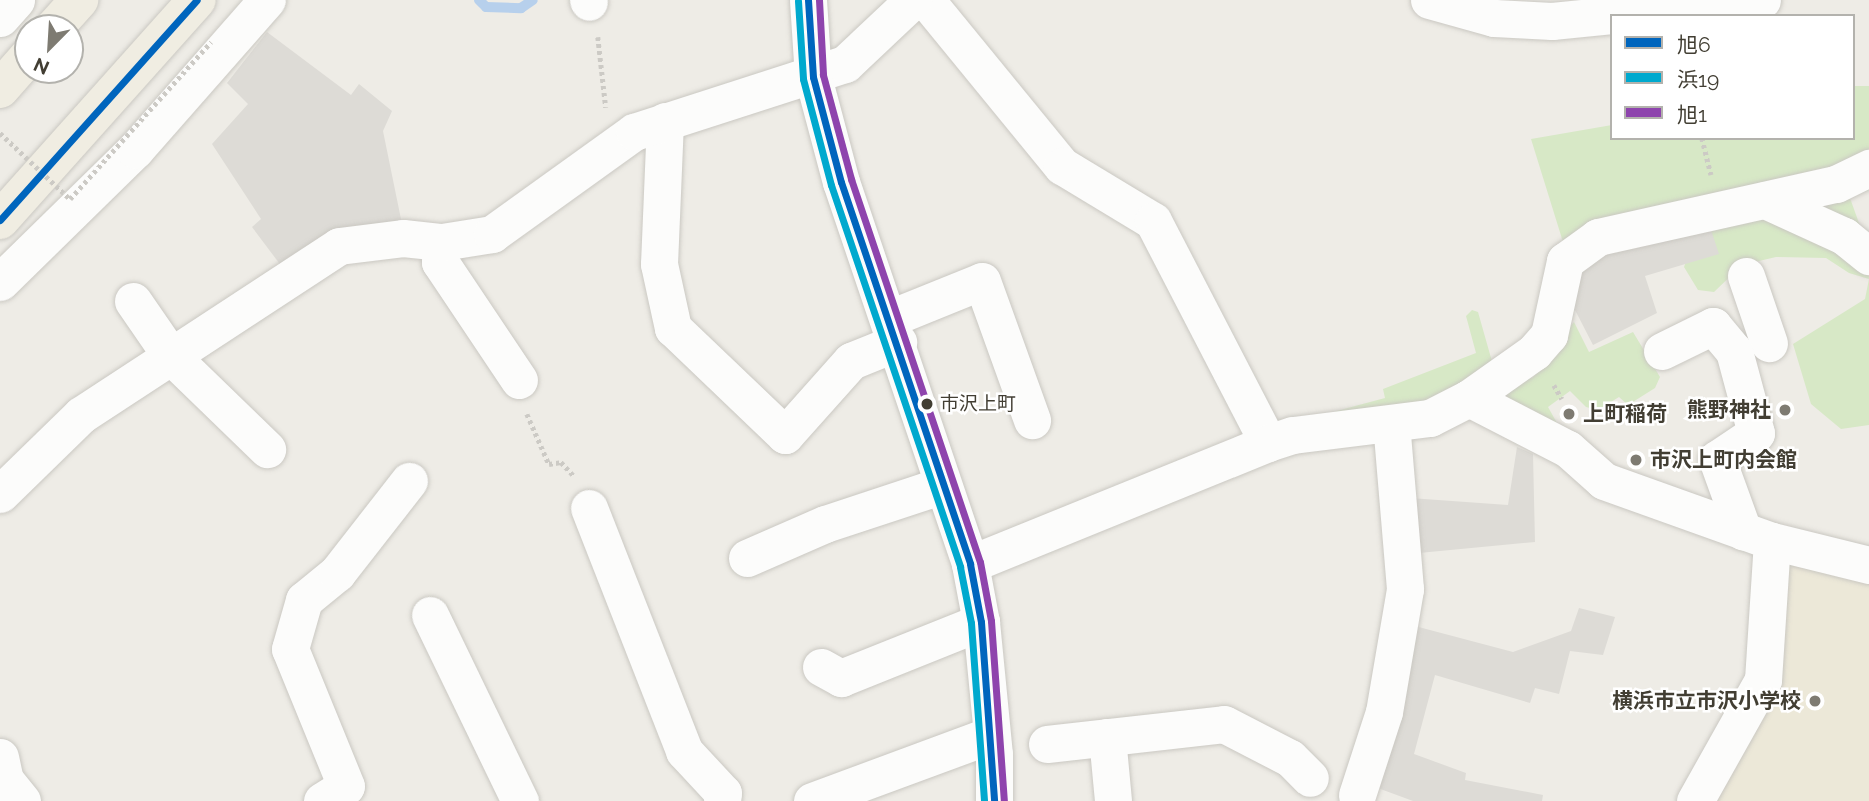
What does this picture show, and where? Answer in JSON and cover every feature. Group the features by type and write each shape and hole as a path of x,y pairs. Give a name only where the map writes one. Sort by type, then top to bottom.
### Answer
{"main road":[{"path":"66,14 79,0"},
{"path":"0,220 197,0"},
{"path":"0,89 14,73"}],"street":[{"path":"0,18 16,0"},
{"path":"0,282 135,150 267,0"},
{"path":"808,0 813,77 841,182 970,564 981,622 994,801"},
{"path":"0,494 81,415 339,246 403,238 443,242 492,234 608,148 665,121 813,77 845,64 913,0"},
{"path":"926,0 1062,166 1153,220 1268,443"},
{"path":"1429,0 1552,20 1610,16"},
{"path":"1666,13 1701,3 1762,0"},
{"path":"665,121 659,218 664,303 673,328 785,435 851,361 893,330 982,281 1032,420"},
{"path":"970,564 1293,435 1430,418 1469,398 1534,352 1549,335 1565,261 1598,237 1836,184 1869,168"},
{"path":"1766,200 1844,236 1869,256"},
{"path":"443,242 440,262 519,380"},
{"path":"1662,351 1713,326 1752,292 1769,343"},
{"path":"133,301 171,356 267,449"},
{"path":"1713,326 1734,351 1756,433 1717,459 1715,503"},
{"path":"1469,398 1568,449 1604,481 1715,503 1757,536 1869,565"},
{"path":"1047,744 1224,724 1290,758 1306,789 1365,798 1384,712 1405,589 1391,424"},
{"path":"322,801 346,786 290,649 304,600 337,573 409,481"},
{"path":"747,558 825,524 943,485"},
{"path":"589,508 684,751 723,793 722,801"},
{"path":"1695,801 1763,680 1757,536"},
{"path":"430,615 520,801"},
{"path":"821,667 841,678 981,622"},
{"path":"812,801 990,735"},
{"path":"1107,737 1113,801"},
{"path":"0,757 5,780 22,801"}],"path":[{"path":"588,1 602,53 608,148"},
{"path":"0,133 70,200 211,42"},
{"path":"519,380 534,438 549,464 561,462 572,472 589,508"}],"shaded area":[{"path":"267,32 351,95 359,84 392,111 383,131 403,229 285,271 252,227 261,219 212,144 248,104 227,83"},
{"path":"1706,215 1719,254 1645,276 1657,313 1593,345 1575,310 1555,330 1570,266"},
{"path":"1517,447 1533,454 1535,542 1419,553 1410,498 1508,505"},
{"name":"横浜市立市沢小学校","path":"1789,553 1869,577 1869,801 1710,801"},
{"path":"1579,608 1615,617 1603,655 1570,651 1559,694 1535,688 1530,703 1435,675 1414,754 1466,773 1465,780 1543,795 1542,801 1413,801 1375,787 1411,625 1513,652 1571,631"}],"green space":[{"path":"1855,86 1869,86 1869,190 1850,198 1865,240 1869,239 1869,279 1849,273 1826,258 1776,257 1742,265 1714,292 1698,290 1684,267 1695,235 1563,242 1531,139 1610,125 1610,140 1855,140"},
{"path":"1869,279 1869,425 1841,429 1811,404 1793,344 1865,299"},
{"path":"1472,310 1478,312 1493,365 1454,399 1318,416 1385,398 1383,389 1476,353 1466,316"},
{"path":"1574,322 1589,352 1633,332 1660,377 1655,388 1628,405 1619,397 1598,410 1586,407 1570,391 1548,407 1562,432 1490,398 1514,380 1532,378 1554,357 1557,342"}],"waterway":[{"path":"479,0 486,7 521,8 533,0"}],"transit line":[{"name":"旭6","path":"0,220 197,0"},
{"name":"旭6","path":"808,0 813,77 841,182 970,564 981,622 994,801"},
{"name":"旭1","path":"819,0 823,75 851,179 980,562 991,621 1004,801"},
{"name":"浜19","path":"798,1 803,79 831,185 960,567 971,623 984,801"}],"place":[{"name":"市沢上町","path":"927,404"},
{"name":"熊野神社","path":"1785,410"},
{"name":"上町稲荷","path":"1569,414"},
{"name":"市沢上町内会館","path":"1636,460"},
{"name":"横浜市立市沢小学校","path":"1815,701"}]}
